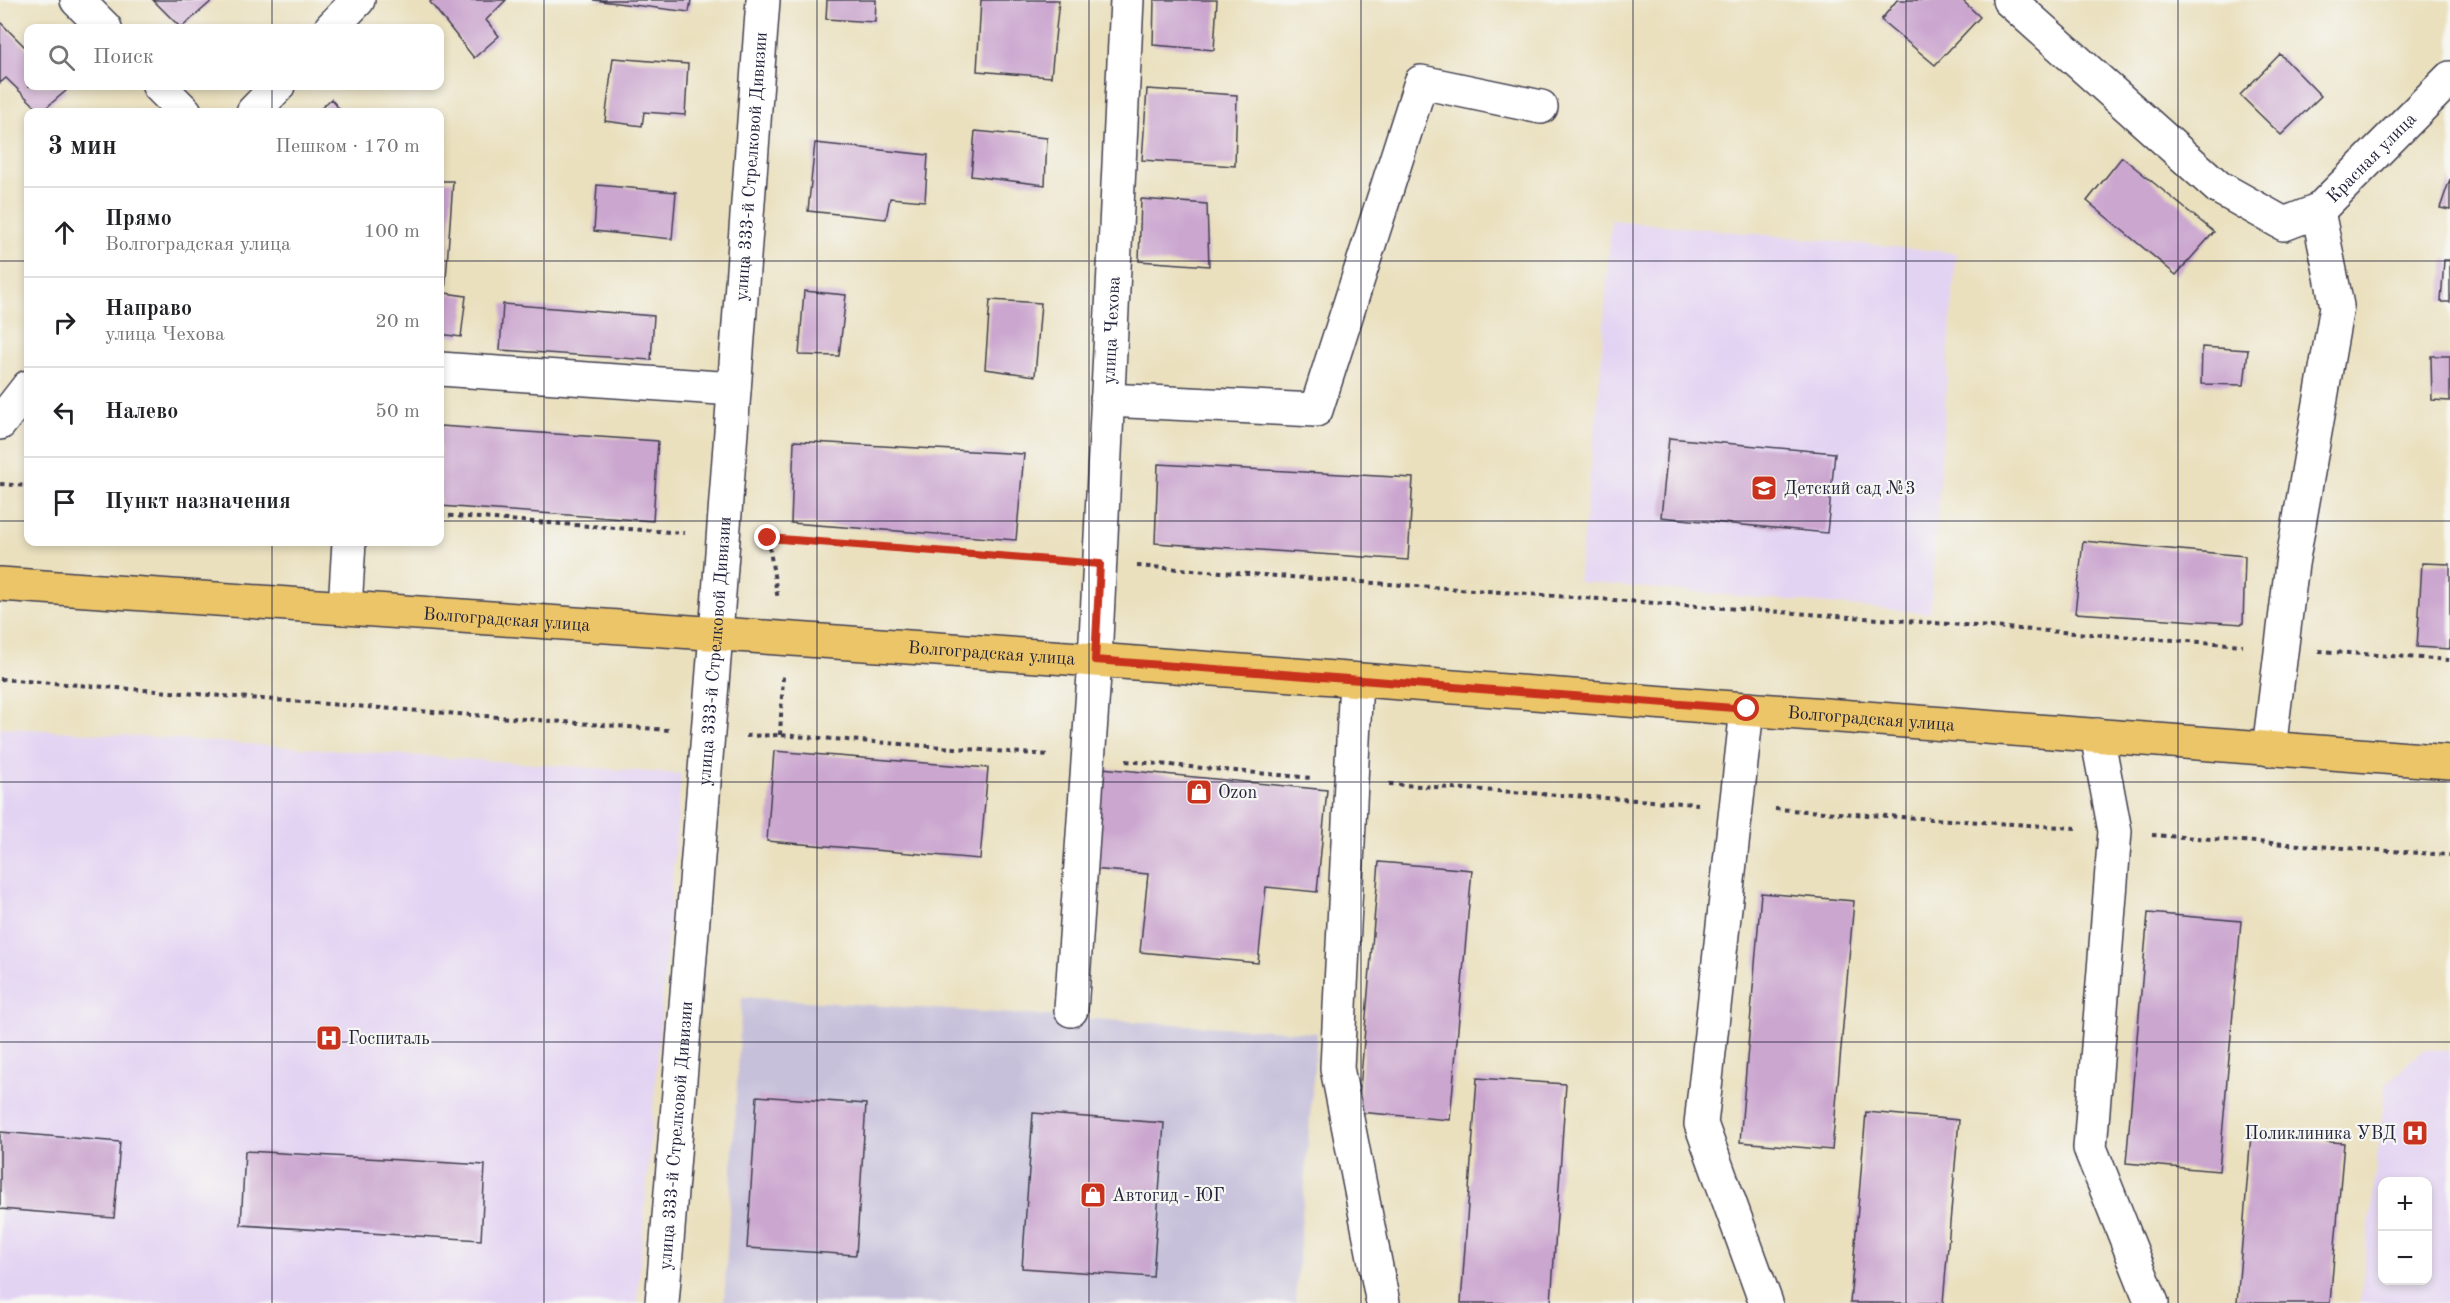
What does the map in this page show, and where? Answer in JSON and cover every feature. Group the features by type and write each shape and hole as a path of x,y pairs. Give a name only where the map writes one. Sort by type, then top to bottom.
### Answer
{"main road":[{"name":"Волгоградская улица","path":"0,584 1095,660 2450,762"}],"street":[{"path":"77,0 101,24"},
{"path":"336,24 358,0"},
{"name":"улица 333-й Стрелковой Дивизии","path":"662,1303 716,634 763,0"},
{"name":"улица Чехова","path":"1071,1010 1095,660 1126,0"},
{"path":"2023,5 2218,186 2284,224 2318,211 2337,306 2292,564 2269,749"},
{"name":"Красная улица","path":"2318,211 2450,78"},
{"path":"1107,400 1316,410 1421,82 1541,107"},
{"path":"163,90 181,108"},
{"path":"257,108 274,90"},
{"path":"444,369 734,389"},
{"path":"0,423 24,392"},
{"path":"345,608 349,546"},
{"path":"1356,680 1337,1068 1383,1303"},
{"path":"1747,709 1701,1124 1766,1303"},
{"path":"2097,735 2115,831 2090,1148 2152,1303"}],"path":[{"path":"0,484 24,486"},
{"path":"444,515 2450,660"},
{"path":"0,680 708,733 780,735 1088,758 1351,781 2450,855"}],"shaded area":[{"name":"Детский сад №3","path":"1611,220 1956,253 1930,613 1578,582 1599,394"},
{"name":"Госпиталь","path":"0,727 681,774 637,1303 0,1303"},
{"path":"742,997 1317,1033 1295,1303 724,1303"},
{"name":"Поликлиника УВД","path":"2423,1049 2450,1050 2450,1303 2360,1303 2386,1084"}],"building":[{"path":"153,0 213,0 186,24 177,24"},
{"path":"432,0 506,0 486,20 499,36 474,58 430,2"},
{"path":"593,0 691,0 689,12"},
{"path":"827,0 876,0 875,22 826,19"},
{"path":"981,0 1059,0 1051,77 977,71"},
{"path":"1154,0 1217,0 1214,50 1153,45"},
{"path":"1897,0 1962,0 1980,17 1935,65 1881,20"},
{"path":"0,22 24,46 24,90 67,90 46,108 37,108 6,78 0,83"},
{"path":"2280,54 2321,96 2281,135 2240,95"},
{"path":"613,58 688,64 685,115 644,112 642,126 605,121"},
{"path":"1147,89 1237,95 1235,166 1142,160"},
{"path":"331,99 339,108 321,108"},
{"path":"975,131 1047,138 1045,185 971,176"},
{"path":"815,143 928,155 925,201 890,198 886,219 808,211"},
{"path":"2122,157 2214,232 2176,275 2087,201"},
{"path":"2450,179 2450,210 2440,208"},
{"path":"444,181 453,181 445,293 466,296 461,337 444,335"},
{"path":"597,185 676,192 672,239 594,231"},
{"path":"1141,199 1207,204 1209,266 1139,261"},
{"path":"2444,260 2450,260 2450,302 2441,302"},
{"path":"804,291 846,295 839,356 799,355"},
{"path":"990,300 1041,303 1035,376 985,369"},
{"path":"503,304 654,316 651,360 500,350"},
{"path":"2202,347 2248,350 2244,385 2201,384"},
{"path":"2431,356 2450,356 2450,401 2432,400"},
{"path":"444,426 658,441 653,521 444,506"},
{"path":"1669,438 1835,453 1827,533 1661,517"},
{"path":"794,441 1024,454 1016,540 791,523"},
{"path":"1158,464 1413,478 1408,560 1155,543"},
{"path":"2083,541 2245,556 2243,624 2075,613"},
{"path":"2422,563 2450,564 2450,649 2417,647"},
{"path":"774,751 988,768 980,859 767,841"},
{"path":"1102,768 1327,790 1317,892 1266,887 1258,963 1140,952 1148,874 1092,869"},
{"path":"1379,862 1472,870 1450,1120 1358,1112"},
{"path":"1761,893 1854,901 1832,1150 1740,1142"},
{"path":"2148,913 2241,921 2219,1171 2126,1163"},
{"path":"1477,1078 1566,1084 1551,1303 1461,1303"},
{"path":"757,1096 866,1104 856,1255 747,1248"},
{"path":"1866,1112 1959,1120 1943,1303 1850,1303"},
{"name":"Автогид - ЮГ","path":"1033,1113 1164,1123 1153,1277 1022,1268"},
{"path":"0,1132 120,1142 114,1218 0,1209"},
{"path":"2251,1135 2344,1143 2330,1303 2237,1303"},
{"path":"245,1151 485,1165 481,1240 241,1225"}],"place":[{"name":"Детский сад №3","path":"1764,488"},
{"name":"Ozon","path":"1199,792"},
{"name":"Госпиталь","path":"329,1038"},
{"name":"Поликлиника УВД","path":"2415,1133"},
{"name":"Автогид - ЮГ","path":"1093,1195"}],"route":[{"path":"768,538 1100,564 1095,660 1747,709"}]}
